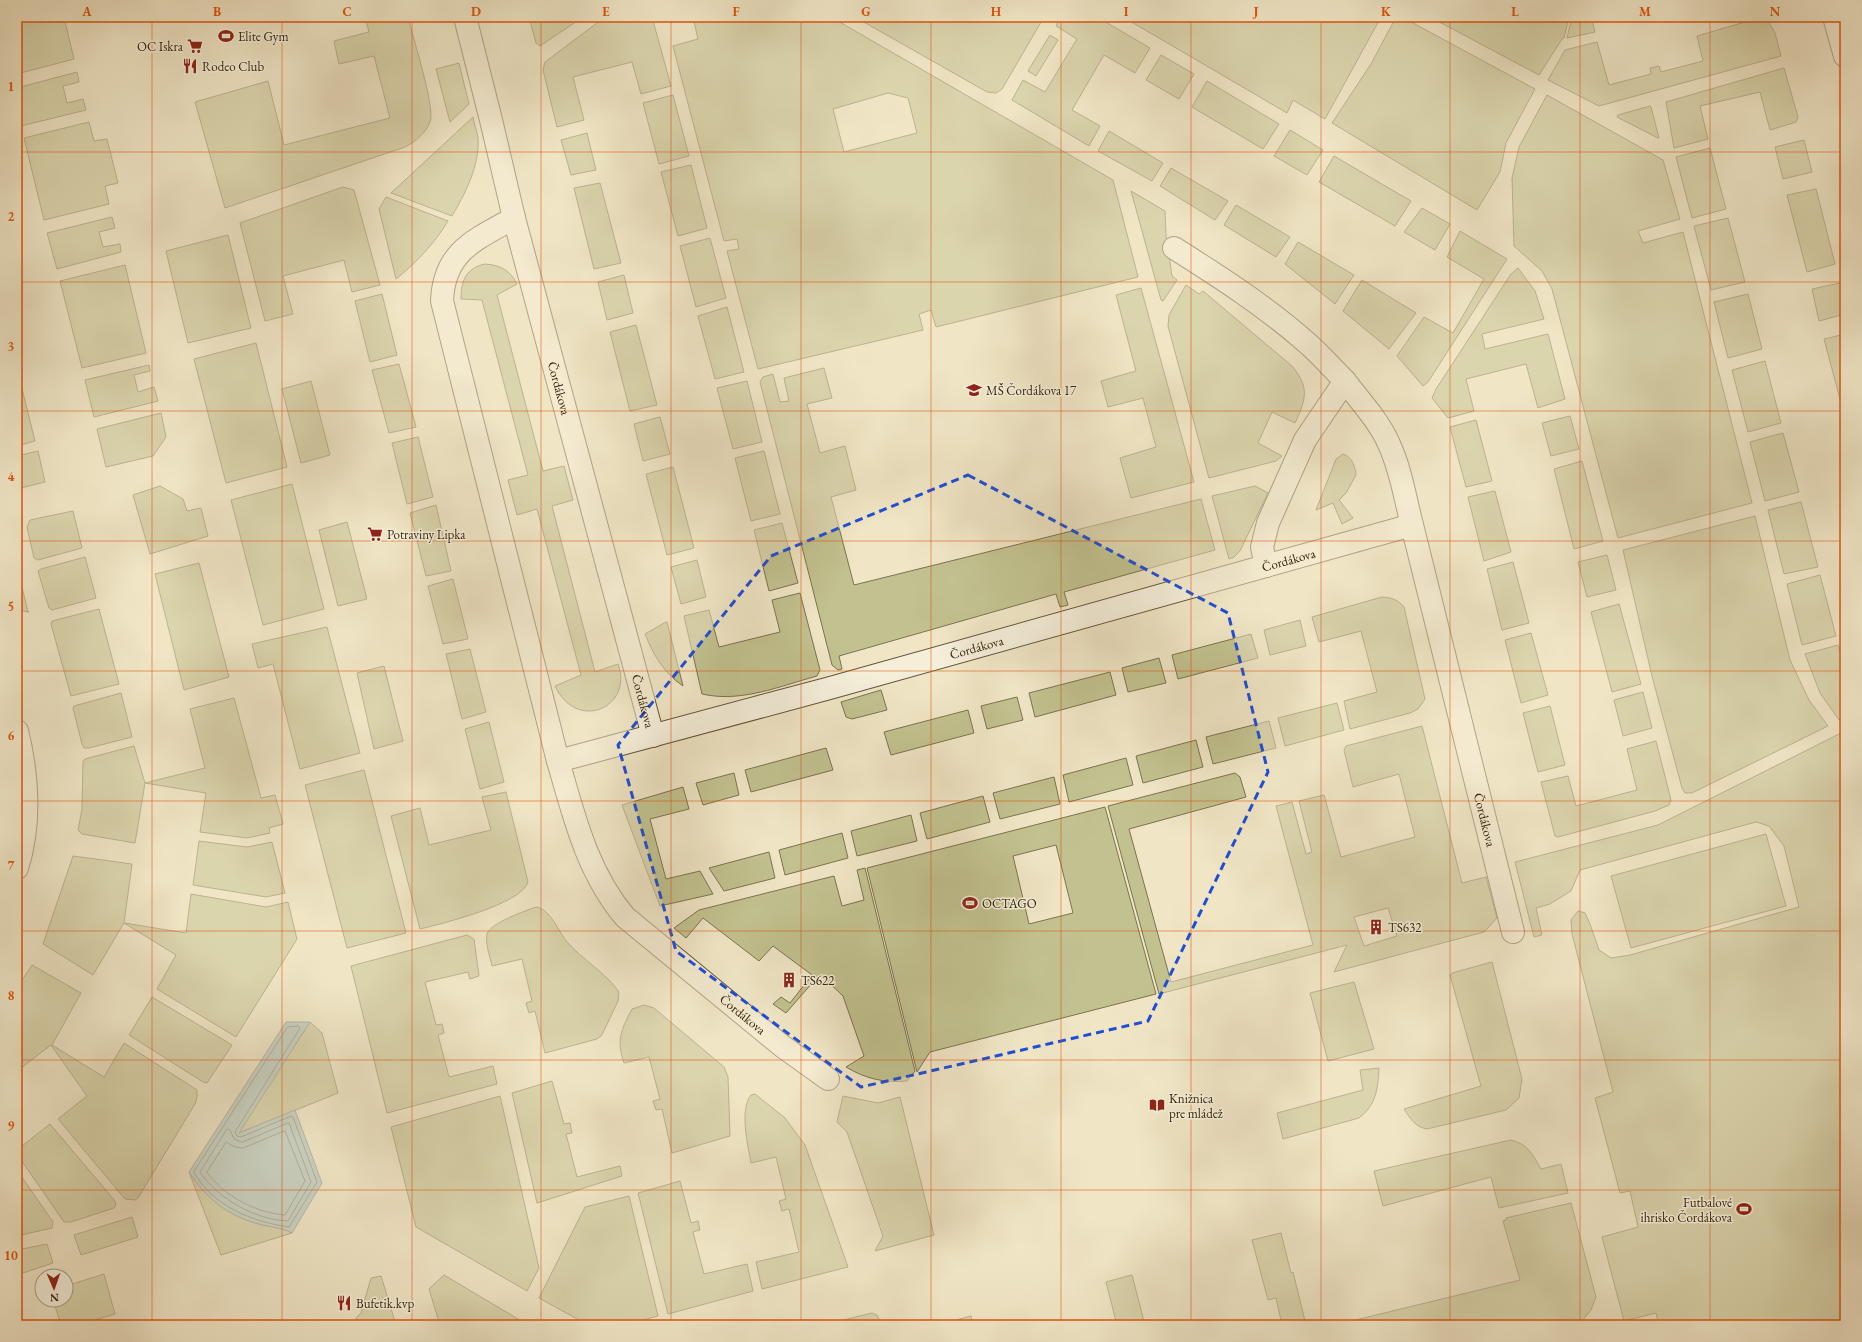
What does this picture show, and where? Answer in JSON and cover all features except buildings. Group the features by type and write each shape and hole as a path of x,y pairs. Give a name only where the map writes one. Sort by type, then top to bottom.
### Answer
{"street":[{"name":"Čordákova","path":"465,17 492,120 514,218 653,736 1412,525 1513,932"},
{"path":"1834,17 1845,56"},
{"name":"Čordákova","path":"514,218 466,246 453,260 442,286 442,301 558,762 586,852 603,886 621,912 782,1046 828,1079"},
{"path":"1174,248 1218,275 1264,309 1306,343 1345,381 1380,428 1389,444 1399,472 1412,525"},
{"path":"1266,566 1262,547 1268,523 1305,440 1345,381"},
{"path":"17,732 24,759 26,803 23,843 17,868"},
{"path":"558,762 653,736"}],"highlighted area":[{"path":"968,475 1228,613 1268,772 1148,1021 861,1087 676,951 618,745 771,556"}],"green space":[{"path":"17,17 64,17 74,59 17,74"},
{"path":"365,17 408,17 430,103 430,122 426,130 416,140 405,147 225,208 195,102 268,81 284,145 390,118 374,56 339,64 334,41 369,32"},
{"path":"529,17 583,17 540,46 536,43"},
{"path":"605,17 652,17 671,86 641,94 632,62 573,77 584,120 557,127 543,70 545,62"},
{"path":"693,17 831,17 1113,180 1138,277 936,327 931,310 919,314 923,330 758,369 727,251 739,249 737,239 724,241 673,46 698,39","holes":["888,93 908,98 917,133 844,152 833,109"]},
{"path":"855,17 1044,17 1002,89 996,93 987,92"},
{"path":"1060,17 1097,17 1150,48 1135,73 1104,55 1072,110 1100,126 1089,146 1012,100 1023,80 1045,92 1077,39 1056,26"},
{"path":"1123,17 1381,17 1325,119 1293,100 1287,113"},
{"path":"1396,17 1402,17 1535,89 1506,143 1500,172 1477,210 1332,123 1371,64"},
{"path":"1430,17 1569,17 1564,38 1539,75"},
{"path":"1572,17 1591,17 1595,32 1567,38"},
{"path":"1766,17 1775,33 1781,56 1599,106 1548,80 1565,50 1597,42 1609,85 1651,74 1650,68 1659,66 1661,72 1703,61 1697,36"},
{"path":"1050,35 1058,40 1036,76 1028,71"},
{"path":"1161,55 1194,74 1179,99 1146,80"},
{"path":"459,63 469,104 450,122 436,69"},
{"path":"1784,68 1798,117 1796,122 1770,130 1760,92 1700,106 1708,139 1674,148 1666,102"},
{"path":"77,72 79,82 63,86 67,103 83,99 86,110 21,126 17,111 17,88"},
{"path":"1207,81 1279,124 1263,149 1192,107"},
{"path":"673,95 689,156 659,164 643,103"},
{"path":"1547,95 1663,160 1680,219 1638,231 1643,243 1683,232 1752,503 1618,538 1552,289 1542,271 1514,246 1512,178 1519,147"},
{"path":"1650,106 1659,138 1617,117 1618,115"},
{"path":"473,117 478,138 477,158 471,179 452,216 391,193"},
{"path":"89,122 94,141 107,139 118,183 105,186 109,204 44,220 24,138"},
{"path":"1290,130 1323,150 1307,175 1274,156"},
{"path":"1109,131 1163,163 1152,181 1098,151"},
{"path":"587,133 596,170 571,175 561,140"},
{"path":"1804,140 1812,172 1783,179 1775,147"},
{"path":"1710,148 1726,209 1692,218 1676,157"},
{"path":"1334,156 1411,201 1395,226 1319,182"},
{"path":"691,165 707,228 678,236 661,172"},
{"path":"1171,168 1228,201 1215,220 1160,186"},
{"path":"600,183 621,263 594,269 574,188"},
{"path":"343,187 354,190 380,285 352,292 344,260 283,276 293,314 265,321 240,223"},
{"path":"1816,189 1835,264 1807,272 1787,195"},
{"path":"1131,191 1165,211 1166,235 1172,276 1177,280 1163,301 1161,300"},
{"path":"386,197 448,221 425,252 396,279 379,209"},
{"path":"1236,205 1290,237 1276,257 1224,225"},
{"path":"1422,208 1450,224 1435,250 1404,232"},
{"path":"112,217 115,228 99,232 103,247 120,244 121,252 57,269 47,233"},
{"path":"1728,218 1745,282 1711,290 1694,226"},
{"path":"1460,231 1507,259 1428,382 1423,386 1397,356 1424,317 1453,333 1484,279 1447,257"},
{"path":"228,235 251,328 188,343 166,251"},
{"path":"710,238 726,298 696,307 680,246"},
{"path":"1298,242 1354,275 1335,304 1285,264"},
{"path":"485,264 504,269 511,275 517,284 497,295 543,471 564,466 573,500 552,506 595,672 618,664 621,679 618,692 611,702 601,709 589,711 576,708 565,700 555,686 581,675 537,509 517,515 508,480 528,475 482,300 461,299 462,286 466,276 473,269"},
{"path":"125,265 146,353 82,368 60,281"},
{"path":"1518,268 1535,291 1544,319 1482,334 1485,349 1548,334 1565,399 1538,408 1526,364 1466,379 1474,411 1448,418 1432,398 1436,389 1511,274"},
{"path":"624,275 633,313 607,320 598,282"},
{"path":"1362,280 1416,313 1389,349 1343,311"},
{"path":"1840,283 1845,302 1845,314 1819,321 1812,289"},
{"path":"1186,285 1199,294 1203,291 1292,366 1302,381 1304,387 1304,400 1295,423 1272,412 1258,443 1282,456 1276,461 1209,478 1168,326 1169,315"},
{"path":"1141,288 1194,482 1131,498 1120,458 1156,447 1143,398 1108,407 1101,381 1136,371 1116,295"},
{"path":"382,294 397,355 370,362 355,301"},
{"path":"1748,294 1762,349 1728,358 1714,302"},
{"path":"727,307 744,372 715,379 698,316"},
{"path":"636,325 657,405 630,411 610,332"},
{"path":"1845,334 1845,413 1844,414 1824,339"},
{"path":"256,343 287,467 226,483 194,359"},
{"path":"1765,361 1781,423 1748,432 1732,370"},
{"path":"399,364 416,427 389,433 372,370"},
{"path":"149,365 150,371 134,375 138,392 154,387 158,401 94,417 85,380"},
{"path":"824,368 832,398 807,404 820,453 845,446 856,490 831,497 854,585 1201,499 1215,550 1064,592 1068,605 1060,607 1056,594 839,656 842,669 838,670 832,665 760,382 763,377 773,374 780,402 789,401 784,378"},
{"path":"20,381 35,441 17,446 17,382"},
{"path":"311,381 330,455 301,463 282,389"},
{"path":"747,381 762,442 733,449 717,388"},
{"path":"161,413 166,437 153,456 106,467 97,429"},
{"path":"1570,416 1579,449 1551,456 1542,423"},
{"path":"660,417 670,454 643,461 634,424"},
{"path":"1476,420 1492,481 1466,487 1450,427"},
{"path":"1783,433 1799,492 1765,501 1750,442"},
{"path":"418,437 433,497 407,504 392,443"},
{"path":"38,451 45,482 21,488 18,487 17,456"},
{"path":"764,451 780,514 751,521 735,458"},
{"path":"1343,454 1349,457 1355,468 1356,475 1346,493 1339,500 1353,518 1342,524 1333,503 1316,510 1336,459"},
{"path":"1582,461 1603,541 1574,549 1554,469"},
{"path":"673,467 694,548 667,555 646,474"},
{"path":"292,484 324,609 263,625 231,500"},
{"path":"160,486 183,499 187,511 201,508 208,536 150,554 133,495"},
{"path":"1255,486 1268,493 1240,551 1234,557 1229,559 1212,496"},
{"path":"1495,491 1511,552 1484,561 1468,497"},
{"path":"1801,502 1818,567 1784,574 1768,510"},
{"path":"436,505 451,571 426,576 410,513"},
{"path":"73,511 82,548 38,560 34,558 27,527 30,520"},
{"path":"1755,516 1790,660 1809,700 1828,726 1692,793 1685,793 1682,788 1652,676 1623,550"},
{"path":"347,522 367,599 338,606 319,530"},
{"path":"782,523 798,583 769,591 754,530"},
{"path":"1607,555 1616,590 1587,597 1578,562"},
{"path":"85,557 96,598 52,610 49,608 38,571"},
{"path":"697,560 706,597 681,604 671,567"},
{"path":"1513,562 1529,623 1502,630 1487,569"},
{"path":"199,563 229,677 184,690 155,574"},
{"path":"17,566 28,612 17,610"},
{"path":"1820,575 1836,636 1802,645 1787,584"},
{"path":"453,579 468,639 443,644 428,586"},
{"path":"800,593 820,670 817,676 746,695 717,696 702,694 684,616 709,610 719,647 780,632 772,600"},
{"path":"1382,597 1394,599 1404,607 1425,699 1418,709 1410,713 1350,729 1344,701 1377,692 1361,631 1319,642 1312,617"},
{"path":"1619,604 1641,684 1612,692 1591,612"},
{"path":"99,609 119,684 71,696 51,624 52,621"},
{"path":"1300,620 1306,646 1270,655 1264,630"},
{"path":"666,622 683,686 670,675 660,663 645,634"},
{"path":"327,627 360,753 300,769 273,664 258,668 252,644"},
{"path":"1531,633 1548,695 1521,703 1505,640"},
{"path":"1251,634 1258,658 1178,679 1172,655"},
{"path":"1838,645 1845,674 1845,717 1839,720 1820,693 1805,654"},
{"path":"470,649 486,712 462,719 446,654"},
{"path":"1159,658 1166,683 1128,692 1122,668"},
{"path":"384,666 403,741 374,749 357,673"},
{"path":"1110,672 1116,695 1035,717 1029,693"},
{"path":"881,690 887,710 852,719 846,717 841,702"},
{"path":"1643,692 1652,728 1623,736 1614,700"},
{"path":"121,693 132,737 84,748 73,708 74,706"},
{"path":"1017,697 1023,720 987,729 981,706"},
{"path":"234,698 261,798 275,795 283,824 269,828 270,833 247,838 200,832 206,793 145,783 205,768 190,709"},
{"path":"1337,703 1344,730 1285,746 1278,718"},
{"path":"1550,706 1565,765 1538,772 1523,713"},
{"path":"968,710 974,733 891,755 884,732"},
{"path":"1269,721 1276,748 1213,764 1206,737"},
{"path":"489,722 504,782 480,789 465,729"},
{"path":"1422,726 1462,883 1486,877 1497,918 1484,932 1334,972 1347,945 1159,994 1108,806 1235,773 1240,777 1246,797 1129,829 1171,982 1313,945 1276,806 1292,802 1306,854 1312,852 1299,801 1324,795 1341,857 1415,837 1399,774 1353,787 1344,750 1346,746","holes":["1388,908 1397,936 1364,946 1354,917"]},
{"name":"Futbalové ihrisko Čordákova","path":"1845,731 1845,1325 1659,1325 1656,1313 1624,1321 1602,1237 1638,1227 1630,1191 1620,1193 1595,1098 1613,1092 1572,934 1571,920 1578,911 1585,913 1599,950 1611,958 1630,955 1799,907 1784,846 1769,826 1756,822 1580,870 1571,891 1550,904 1536,908 1542,935 1534,937 1515,862 1658,825"},
{"path":"1196,740 1203,767 1143,783 1136,756"},
{"path":"1656,741 1671,800 1669,805 1655,811 1558,837 1555,836 1541,782 1568,776 1576,806 1637,790 1627,749"},
{"path":"134,746 145,783 135,843 82,834 78,830 82,809 83,761 85,759"},
{"path":"826,748 833,770 751,792 745,770"},
{"path":"1126,758 1133,785 1069,802 1063,775"},
{"path":"364,770 406,933 347,948 305,785"},
{"path":"734,773 739,795 703,805 696,783"},
{"path":"1054,777 1060,804 1000,819 993,793"},
{"path":"683,787 689,809 650,819 666,879 700,871 713,894 660,906 622,805"},
{"path":"506,792 528,882 522,890 512,898 497,905 462,918 420,929 391,816 420,808 429,845 491,830 482,797"},
{"path":"983,796 990,822 927,839 920,813"},
{"path":"1105,807 1156,994 930,1052 917,1072 867,868","holes":["1056,845 1073,913 1029,924 1013,856"]},
{"path":"911,815 917,841 857,856 851,831"},
{"path":"842,833 848,858 785,875 779,850"},
{"path":"1766,834 1786,906 1631,948 1611,876"},
{"path":"199,841 247,847 272,842 285,893 266,897 193,885"},
{"path":"769,852 775,878 724,891 709,868"},
{"path":"73,856 132,864 124,923 93,975 43,944"},
{"path":"865,868 915,1071 907,1081 883,1081 861,1075 846,1067 864,1056 843,996 820,974 786,1013 773,1004 781,997 790,1003 812,975 773,946 759,961 703,918 686,938 674,928 699,910 834,876 842,906 864,900 857,870"},
{"path":"191,894 266,907 288,902 297,939 236,1037 157,989 176,955 124,923 186,933"},
{"path":"536,907 546,912 550,916 568,943 608,979 619,992 618,1001 602,1035 597,1039 545,1053 535,1011 529,1013 526,1003 532,1001 522,959 492,966 487,942 487,934 494,926 508,918"},
{"path":"467,935 474,939 479,976 470,979 468,972 425,982 436,1025 442,1024 444,1033 438,1035 449,1077 493,1066 497,1084 387,1113 351,966"},
{"path":"1492,962 1522,1079 1519,1098 1506,1110 1427,1129 1423,1128 1413,1122 1404,1109 1481,1086 1450,975 1452,973"},
{"path":"32,965 81,993 52,1045 104,1077 124,1043 197,1090 195,1104 138,1198 135,1200 125,1199 58,1119 87,1096 51,1045 17,1071 17,988"},
{"path":"1354,982 1374,1049 1328,1061 1310,993"},
{"path":"152,997 232,1045 207,1083 203,1082 129,1035"},
{"path":"644,1005 654,1008 724,1067 728,1077 730,1136 672,1153 662,1109 656,1110 653,1101 660,1099 649,1057 624,1063 620,1048 621,1035 632,1009"},
{"path":"310,1022 322,1033 338,1093 239,1133 239,1130"},
{"path":"1379,1068 1377,1090 1373,1102 1365,1113 1359,1118 1283,1139 1277,1113 1363,1090 1360,1070"},
{"path":"552,1081 564,1124 570,1123 572,1133 566,1134 577,1177 620,1166 622,1176 537,1203 512,1093"},
{"path":"755,1094 785,1118 805,1145 848,1267 762,1289 756,1262 799,1252 789,1209 782,1211 779,1201 786,1199 776,1157 751,1163 745,1128 745,1118 747,1101 751,1095"},
{"path":"500,1096 539,1268 527,1291 416,1227 391,1127"},
{"path":"843,1096 878,1103 900,1097 934,1235 875,1251 883,1236 847,1132 837,1122"},
{"path":"50,1124 115,1201 116,1205 114,1208 71,1222 64,1222 17,1154 17,1150"},
{"path":"1511,1140 1526,1147 1541,1169 1561,1164 1568,1193 1499,1208 1491,1177 1383,1206 1374,1171"},
{"path":"17,1170 53,1222 52,1228 17,1236"},
{"path":"189,1172 210,1198 228,1211 248,1221 292,1233 221,1255"},
{"path":"680,1181 691,1223 698,1221 700,1230 693,1232 704,1274 747,1264 753,1291 668,1314 638,1193"},
{"path":"629,1196 658,1316 624,1325 588,1325 539,1298 585,1207"},
{"path":"1571,1203 1596,1297 1591,1310 1579,1325 1335,1325 1520,1280 1503,1221 1506,1220 1506,1218"},
{"path":"132,1217 138,1237 81,1255 74,1235"},
{"path":"1281,1233 1291,1273 1293,1272 1306,1325 1282,1325 1276,1298 1268,1300 1252,1240"},
{"path":"47,1244 53,1263 34,1268 34,1269 17,1275 17,1250"},
{"path":"104,1274 115,1314 78,1325 61,1325 56,1308 74,1308 74,1283"},
{"path":"444,1275 528,1325 440,1325 429,1289"},
{"path":"1132,1275 1145,1325 1117,1325 1106,1282"},
{"path":"381,1276 396,1325 358,1325 356,1318 361,1313 371,1278"},
{"path":"872,1313 877,1315 882,1325 823,1325"},
{"path":"971,1316 973,1325 937,1325"}],"water":[{"path":"286,1022 310,1022 239,1133 295,1110 322,1183 292,1233 248,1221 228,1211 210,1198 189,1172"}],"place":[{"name":"Elite Gym","path":"226,36"},
{"name":"OC Iskra","path":"195,46"},
{"name":"Rodeo Club","path":"190,66"},
{"name":"MŠ Čordákova 17","path":"974,390"},
{"name":"Potraviny Lipka","path":"375,534"},
{"name":"OCTAGO","path":"970,903"},
{"name":"TS632","path":"1376,927"},
{"name":"TS622","path":"789,980"},
{"name":"Knižnica pre mládež","path":"1157,1105"},
{"name":"Futbalové ihrisko Čordákova","path":"1744,1209"},
{"name":"Bufetik.kvp","path":"344,1303"}]}
